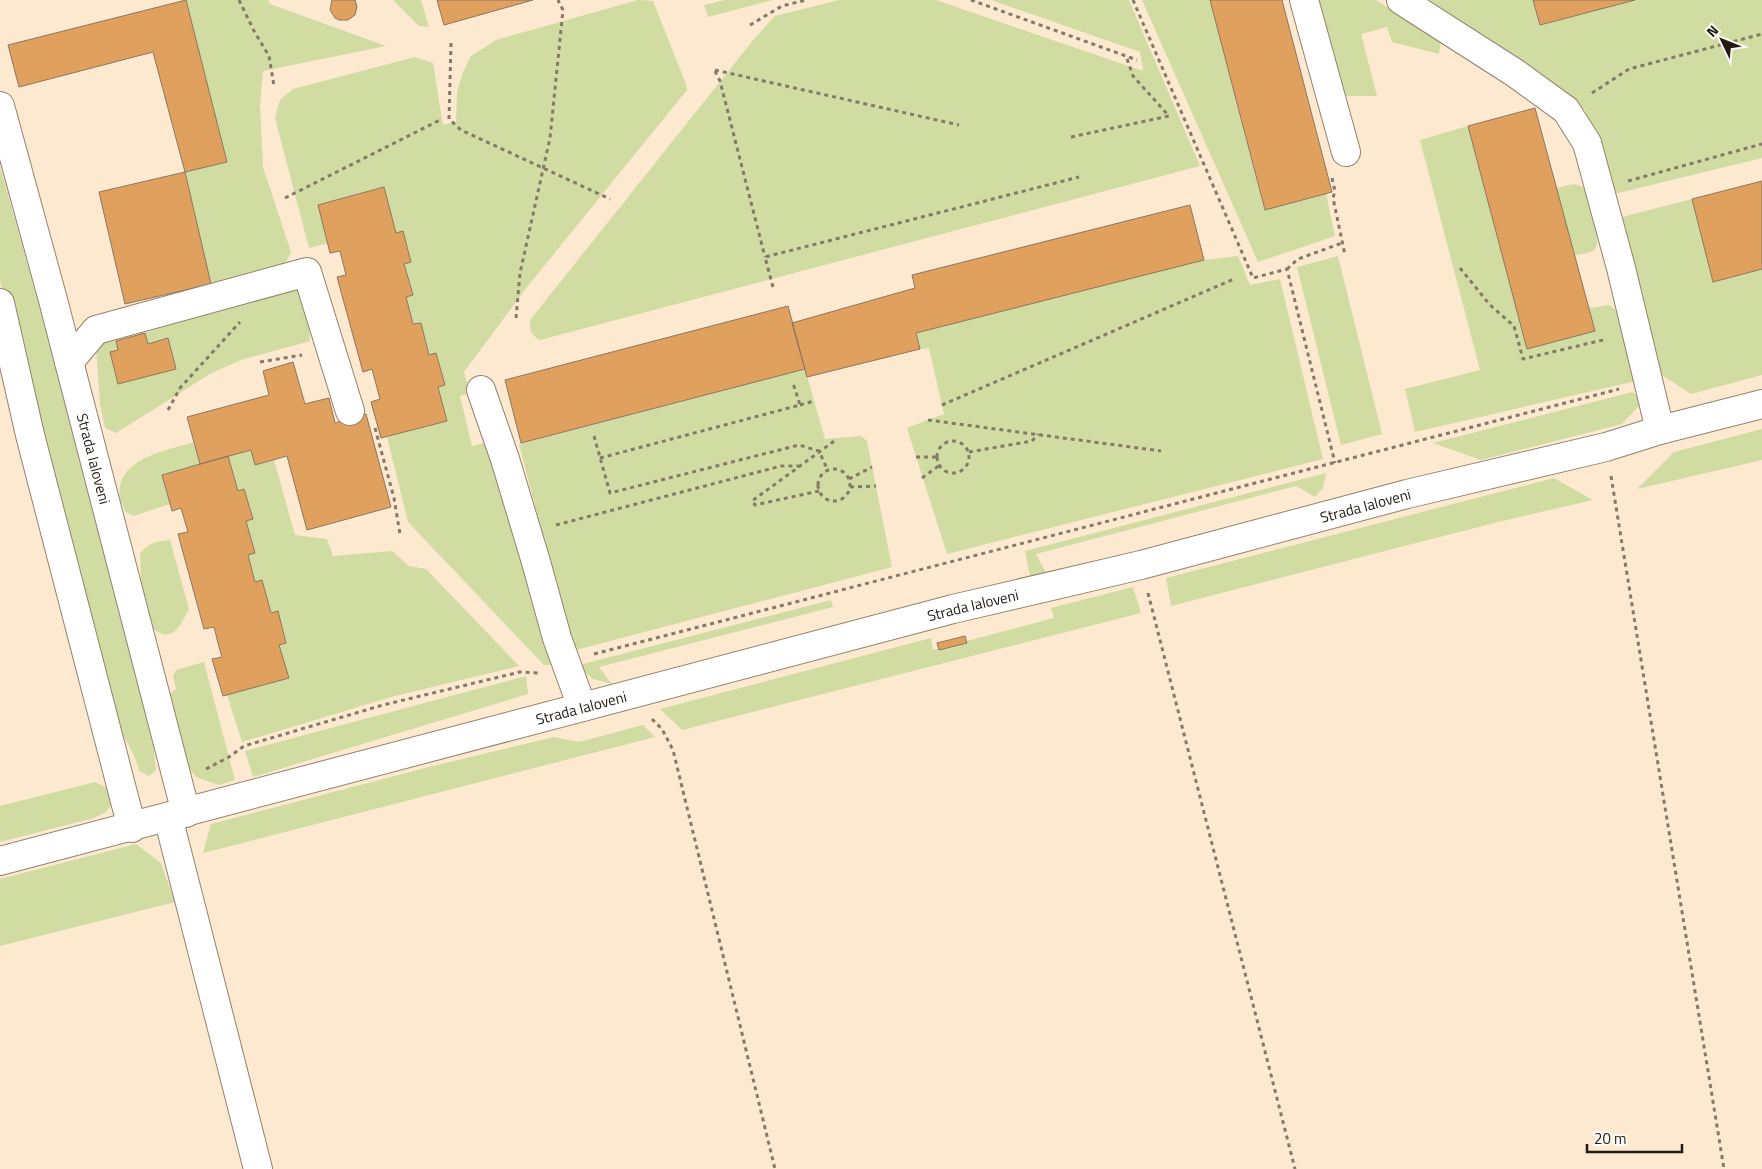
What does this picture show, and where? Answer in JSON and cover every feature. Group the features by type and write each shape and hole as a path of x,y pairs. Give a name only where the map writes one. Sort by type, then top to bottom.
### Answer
{"street":[{"path":"1304,0 1346,152"},
{"path":"1401,0 1515,72 1566,110 1587,143 1660,430"},
{"name":"Strada Ialoveni","path":"0,106 177,777 177,815"},
{"path":"69,362 96,330 307,272 350,411"},
{"path":"0,303 30,435 132,828"},
{"path":"481,390 505,459 557,638 582,707"},
{"name":"Strada Ialoveni","path":"0,861 132,828 954,609 1140,565 1407,494 1606,447 1660,430 1762,404"},
{"path":"177,815 258,1169"}],"path":[{"path":"239,0 254,32 269,56 274,86"},
{"path":"516,318 520,273 550,138 563,10 558,0"},
{"path":"750,25 782,6 806,0"},
{"path":"971,0 1137,60"},
{"path":"1133,0 1253,278 1287,269 1298,259 1342,244"},
{"path":"1566,110 1629,70 1762,34"},
{"path":"451,43 449,119 461,130 610,200"},
{"path":"1071,137 1168,116 1133,76 1126,55"},
{"path":"773,287 720,81 715,70 959,125"},
{"path":"285,198 442,119"},
{"path":"1599,189 1762,144"},
{"path":"1331,176 1335,191 1333,198 1345,255"},
{"path":"765,257 1079,177"},
{"path":"1460,268 1490,305 1514,326 1523,359 1636,332"},
{"path":"1287,269 1335,463"},
{"path":"942,405 1234,278"},
{"path":"168,410 180,388 246,316"},
{"path":"260,362 332,351"},
{"path":"177,777 206,769 229,757 244,746 383,705 520,672 554,674 578,658 588,655 1648,382"},
{"path":"793,383 800,405"},
{"path":"600,458 814,401"},
{"path":"928,420 1161,451"},
{"path":"374,426 394,498 400,534"},
{"path":"969,452 1032,441 1038,434"},
{"path":"594,436 610,493 799,445 819,451 828,471"},
{"path":"819,491 755,505 752,500 837,439"},
{"path":"954,441 963,444 969,452 968,463 961,471 950,473 945,471 940,465 937,457 940,448 947,442 954,441"},
{"path":"1606,447 1724,1169"},
{"path":"916,457 937,457"},
{"path":"922,478 940,465"},
{"path":"550,527 781,466 800,466"},
{"path":"849,479 872,467"},
{"path":"839,470 849,479 850,487 846,496 836,502 826,499 819,491 819,481 825,472 828,471 839,470"},
{"path":"850,487 876,486"},
{"path":"1140,565 1295,1169"},
{"path":"628,695 662,728 674,750 775,1169"}],"green space":[{"path":"186,0 268,0 270,4 386,46 263,71 260,105 263,167 291,252 284,266 211,284 185,172 227,162"},
{"path":"393,0 421,0 429,27 419,26"},
{"path":"638,0 653,1 687,90 527,287 464,372 470,393 460,396 472,446 489,442 554,665 544,665 408,522 387,437 447,421 438,387 445,385 436,354 429,355 421,323 413,324 406,297 413,295 404,264 411,262 403,232 396,233 384,187 318,205 328,243 309,248 275,118 280,100 293,89 415,57 433,63 443,125 456,122 457,92 463,72 471,56 496,40"},
{"path":"725,0 773,0 708,17 704,5"},
{"path":"839,0 936,0 1143,71 1140,52 991,0 1129,0 1200,166 540,340 534,336 530,320 754,39 775,16"},
{"path":"1142,0 1210,0 1264,209 1326,193 1335,236 1258,262"},
{"path":"1316,0 1376,0 1441,41 1439,54 1392,42 1387,27 1361,34 1377,96 1345,96"},
{"path":"1419,0 1533,0 1540,25 1635,0 1762,0 1762,158 1610,195 1585,110 1518,61"},
{"path":"1468,126 1527,349 1594,331 1589,308 1609,305 1617,311 1636,381 1415,432 1405,389 1480,370 1420,140"},
{"path":"0,167 79,454 153,742 156,770 149,776 139,771 132,751 114,719 7,311 0,280"},
{"path":"1573,184 1584,188 1589,196 1597,236 1596,247 1592,251 1574,255 1556,188"},
{"path":"1692,199 1713,282 1762,269 1762,375 1691,394 1654,370 1614,219"},
{"path":"1238,256 1250,285 1280,279 1323,459 947,554 907,428 944,414 929,348 920,349 916,333 1204,260"},
{"path":"1338,256 1382,434 1341,445 1297,267"},
{"path":"289,286 298,290 302,296 307,315 310,341 241,360 210,374 116,433 105,428 100,404 96,347 114,335 118,350 110,353 118,384 176,369 168,338 148,344 145,333"},
{"path":"805,369 825,439 861,436 867,441 892,567 576,650 552,571 519,444"},
{"path":"1632,392 1639,396 1640,405 1622,424 1481,460 1433,443"},
{"path":"1762,429 1762,460 1637,489 1674,452"},
{"path":"194,442 200,464 162,475 170,504 133,516 126,512 120,498 121,484 126,474 134,465 157,453"},
{"path":"251,450 255,465 274,460 295,535 327,539 333,556 392,551 409,566 426,569 519,666 391,697 242,742 227,695 288,677 279,645 286,642 278,612 271,613 262,580 255,582 248,555 246,521 252,519 244,489 238,491 228,456"},
{"path":"1326,473 1323,488 1315,497 1296,486 1036,554 1046,573 1030,577 1025,551"},
{"path":"1554,478 1593,500 1498,522 1171,606 1166,578"},
{"path":"170,540 189,609 179,627 173,633 163,634 154,629 146,616 142,593 140,554 153,543"},
{"path":"1133,587 1141,613 682,730 660,709 931,638 933,650 1054,618 1051,608"},
{"path":"831,600 833,607 599,667 612,684 593,679 580,669 579,665"},
{"path":"204,662 235,780 219,785 196,777 187,765 169,694 176,689 173,677 176,670"},
{"path":"526,676 528,694 253,777 245,751"},
{"path":"643,725 655,737 203,853 211,824 429,767 554,737 579,742"},
{"path":"95,782 109,789 113,803 106,812 94,818 0,842 0,806"},
{"path":"136,844 161,863 175,902 0,946 0,879"}],"building":[{"path":"186,0 227,162 185,172 153,52 19,87 8,45"},
{"path":"332,0 355,0 357,6 355,15 348,20 335,18 330,10"},
{"path":"437,0 533,0 444,25"},
{"path":"1210,0 1282,0 1332,192 1265,210"},
{"path":"1533,0 1635,0 1540,25"},
{"path":"1535,108 1595,331 1527,349 1468,126"},
{"path":"185,172 211,284 125,304 99,192"},
{"path":"1762,181 1762,269 1713,282 1692,199"},
{"path":"384,187 396,233 403,231 411,262 404,264 413,295 406,297 413,324 421,323 429,355 436,353 445,385 438,387 447,421 381,438 371,402 380,399 372,369 363,372 337,277 346,275 340,251 330,253 318,205"},
{"path":"1190,205 1204,260 916,333 920,349 807,377 792,323 915,288 912,275"},
{"path":"788,306 805,369 521,443 505,380"},
{"path":"145,333 148,344 168,338 176,369 118,384 110,352 118,350 116,341"},
{"path":"293,362 305,404 329,398 335,423 366,414 391,507 307,530 287,456 255,465 251,450 200,464 187,417 269,395 263,371"},
{"path":"228,456 238,491 244,489 253,519 246,521 255,553 248,555 255,582 262,580 271,613 278,611 286,643 279,645 289,678 223,696 212,659 222,657 214,627 204,629 178,534 188,532 181,508 172,511 162,475"},
{"path":"965,636 967,643 939,650 937,643"}]}
